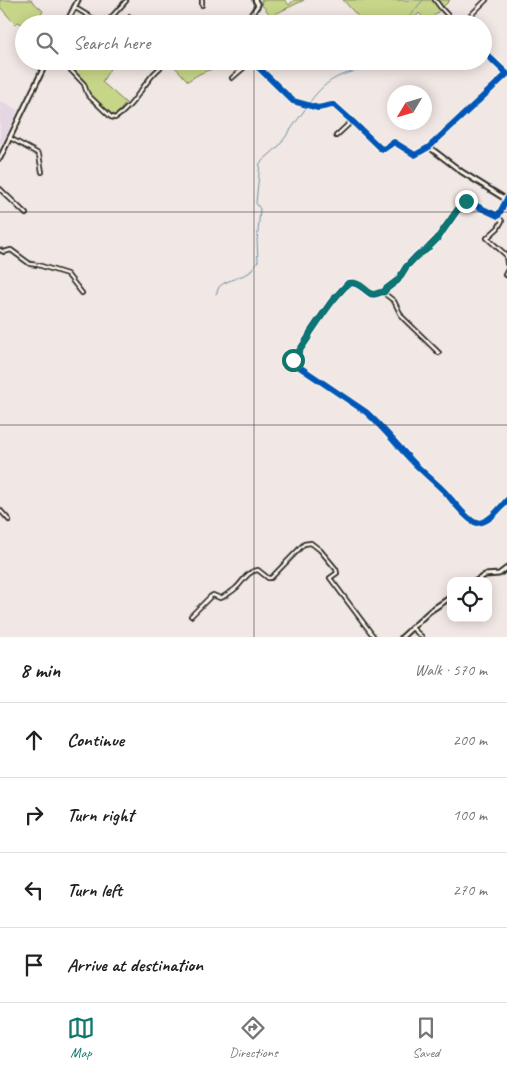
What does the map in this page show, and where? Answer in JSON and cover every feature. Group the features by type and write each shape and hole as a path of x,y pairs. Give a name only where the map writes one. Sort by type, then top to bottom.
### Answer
{"street":[{"path":"70,15 78,0"},
{"path":"202,0 202,5"},
{"path":"251,15 258,5 255,0"},
{"path":"435,0 448,15"},
{"path":"471,15 486,0"},
{"path":"113,15 126,1"},
{"path":"74,7 88,15"},
{"path":"261,70 293,101 318,108 332,105 380,148 384,150 394,142 416,155 429,147 507,74 492,60"},
{"path":"0,158 43,70"},
{"path":"71,70 84,84 89,96 111,117 115,118 129,106 159,70"},
{"path":"232,78 242,70"},
{"path":"336,136 352,121"},
{"path":"10,138 39,155 42,172"},
{"path":"429,147 462,172 507,200 498,216"},
{"path":"0,189 26,214"},
{"path":"507,264 506,255 487,238 502,221 498,216 466,201 437,239 417,256 406,267 398,280 384,292 380,291 374,295 356,283 351,282 346,286 331,302 293,360 295,364 375,420 470,520 478,523 484,521 496,513 507,500"},
{"path":"0,250 4,252 12,250 30,264 66,274 82,293"},
{"path":"384,292 396,304 402,317 439,353"},
{"path":"0,510 9,520"},
{"path":"190,616 210,596 222,598 236,588 254,570 258,570 268,578 271,578 304,544 311,543 320,550 336,569 337,573 330,578 374,637"},
{"path":"482,577 499,574 507,568"},
{"path":"402,637 430,611 447,600"},
{"path":"411,627 422,637"}],"shaded area":[{"path":"0,101 18,110 2,144 0,143"}],"green space":[{"path":"0,0 31,0 43,11 41,15 15,15 15,24 0,7"},
{"path":"261,0 285,0 289,5 294,0 304,0 273,15 270,15 262,5"},
{"path":"343,0 450,0 435,15 421,15 419,13 417,15 357,15"},
{"path":"72,70 109,70 102,82 126,103 117,114 111,115 87,93 84,84"},
{"path":"178,70 211,70 199,74 188,81"}],"waterway":[{"path":"410,15 423,0"},
{"path":"309,103 331,80 347,73 362,70"},
{"path":"216,294 219,287 224,283 249,273 258,261 257,240 260,209 256,203 260,163 279,146 306,108"}],"cycle path":[{"path":"261,70 293,101 318,108 334,105 380,148 384,149 394,142 415,155 429,147 507,74 492,60"},
{"path":"507,199 498,216 464,201 437,239 426,250 417,255 398,280 384,292 370,294 356,284 348,283 331,302 293,360 295,364 366,412 473,522 486,521 507,500"}],"route":[{"path":"293,360 331,302 348,283 359,284 374,295 380,291 384,292 398,280 406,267 437,239 462,203 466,201"}]}
